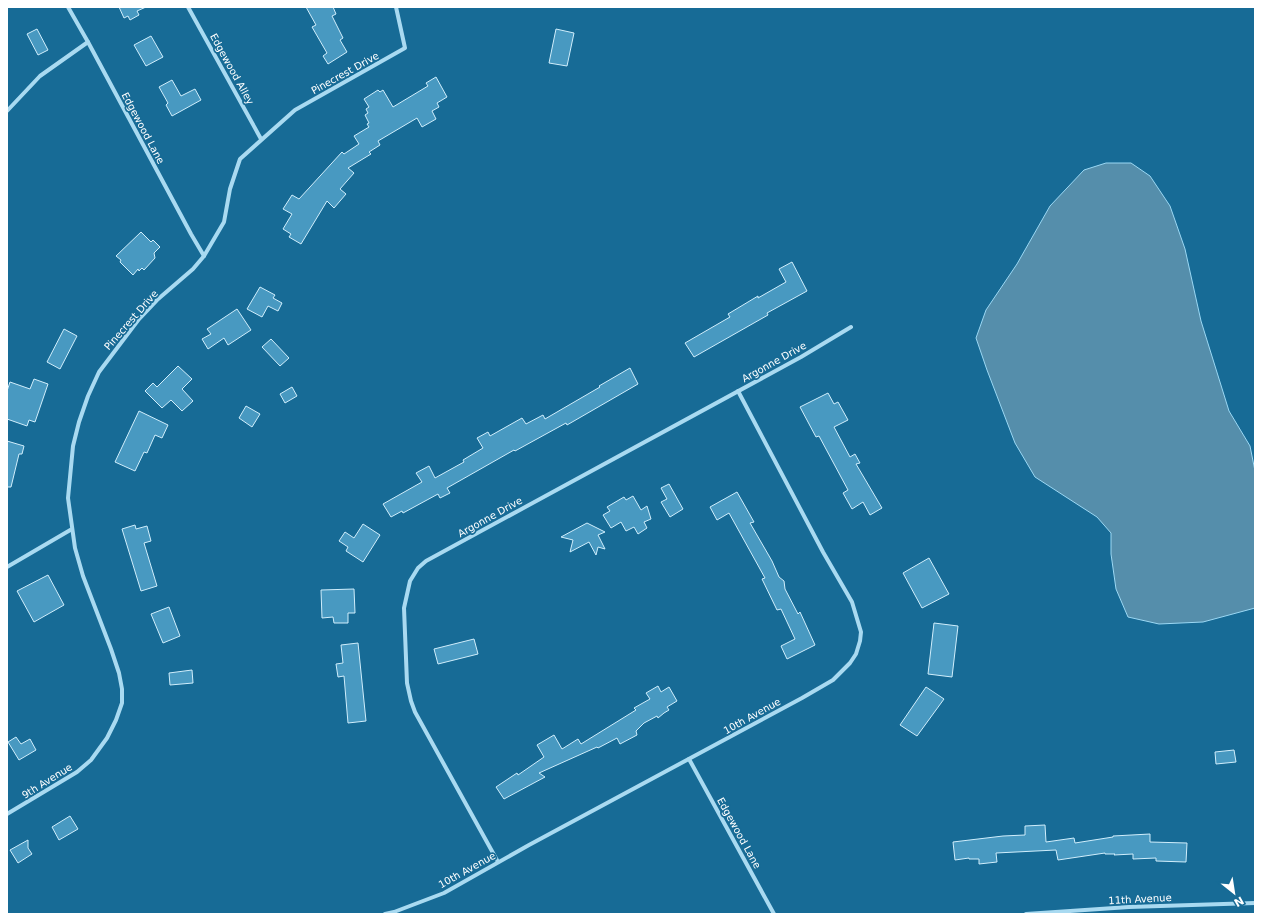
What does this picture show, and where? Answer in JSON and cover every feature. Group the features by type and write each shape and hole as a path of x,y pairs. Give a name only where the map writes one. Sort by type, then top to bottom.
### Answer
{"street":[{"name":"Edgewood Lane","path":"68,7 204,256"},
{"name":"Edgewood Alley","path":"188,7 261,140"},
{"name":"Pinecrest Drive","path":"107,738 122,703 122,689 119,673 111,649 83,576 75,548 68,498 73,446 83,409 99,372 134,325 157,300 193,269 204,256 224,222 230,189 240,159 295,110 405,48 396,7"},
{"path":"7,111 40,76 88,42"},
{"name":"Argonne Drive","path":"498,862 415,712 411,701 407,683 404,608 410,581 418,568 426,561 801,357 851,328"},
{"name":"10th Avenue","path":"385,914 444,893 498,862 833,680 850,663 856,654 861,632 852,602 823,552 738,391"},
{"path":"7,567 72,529"},
{"name":"9th Avenue","path":"7,814 77,772 91,760 107,738"},
{"name":"Edgewood Lane","path":"689,759 774,914"},
{"name":"11th Avenue","path":"1026,914 1129,907 1255,903"}],"water":[{"path":"1106,163 1131,163 1150,176 1170,206 1185,249 1201,321 1229,411 1250,446 1255,471 1255,608 1203,622 1159,624 1128,617 1116,589 1111,554 1111,533 1097,517 1035,477 1015,443 976,338 986,310 1017,264 1050,206 1084,170"}],"building":[{"path":"119,7 146,7 137,11 139,15 130,20 128,16 124,18"},
{"path":"306,7 333,7 336,14 332,16 343,38 340,40 347,52 328,64 323,56 327,53 312,27 316,25"},
{"path":"37,29 48,50 38,55 27,34"},
{"path":"556,29 574,33 567,66 549,63"},
{"path":"151,36 163,57 146,66 134,45"},
{"path":"436,77 447,97 437,103 439,107 432,111 436,119 422,127 417,118 378,141 380,145 369,152 371,154 348,168 354,173 340,189 346,194 334,208 327,201 301,244 289,237 291,234 283,229 292,214 283,209 292,195 299,199 342,152 344,154 359,144 354,136 369,127 367,124 369,123 365,115 368,113 366,109 369,107 364,99 378,90 380,92 383,90 393,107 428,86 426,83"},
{"path":"172,80 181,96 195,89 201,100 172,116 166,105 168,103 159,87"},
{"path":"141,232 151,242 153,240 160,247 154,253 155,258 144,270 142,268 139,271 138,269 133,275 116,256"},
{"path":"792,262 807,291 694,357 685,343 730,317 728,314 758,296 758,298 786,282 779,269"},
{"path":"260,287 275,295 273,298 282,303 278,311 268,306 262,317 247,309"},
{"path":"237,309 251,330 228,345 224,338 208,349 202,339 211,334 207,329"},
{"path":"64,329 77,336 60,369 47,362"},
{"path":"271,339 289,358 280,366 262,347"},
{"path":"178,366 192,379 182,389 193,401 182,411 171,400 162,408 145,391 153,383 157,387"},
{"path":"630,368 638,384 567,425 566,423 515,451 514,450 447,488 450,493 440,498 438,494 403,513 402,511 391,517 383,504 422,482 416,473 429,466 435,478 464,462 463,460 483,448 477,438 488,432 490,436 522,418 526,424 543,415 545,419"},
{"path":"34,379 48,384 35,422 29,420 27,426 7,419 7,391 10,382 30,389"},
{"path":"292,387 297,396 285,403 280,394"},
{"path":"828,393 834,404 838,402 848,420 834,427 850,457 855,454 860,463 856,464 882,508 870,515 863,502 852,509 843,493 848,490 819,436 816,437 800,407"},
{"path":"246,406 260,414 252,427 239,418"},
{"path":"139,411 168,425 162,438 155,435 147,453 144,452 135,471 115,462"},
{"path":"7,441 24,446 22,454 19,454 11,487 7,487"},
{"path":"669,484 683,509 670,517 661,502 667,499 661,488"},
{"path":"737,492 754,522 750,523 772,561 779,577 784,581 785,589 798,614 800,612 815,645 787,659 781,646 795,639 781,609 777,610 762,579 765,578 729,513 717,520 710,507"},
{"path":"633,496 641,510 647,506 651,519 644,522 647,528 638,534 634,527 626,531 621,522 611,528 603,515 610,511 607,507 624,497 626,500"},
{"path":"587,523 605,532 598,535 605,549 598,547 596,555 589,542 570,552 573,540 561,537"},
{"path":"363,524 380,535 363,562 346,551 348,547 339,541 345,532 354,538"},
{"path":"135,525 136,529 147,526 151,541 144,543 157,586 141,591 122,529"},
{"path":"929,558 949,594 922,608 903,573"},
{"path":"48,575 64,605 34,622 17,591"},
{"path":"354,589 355,613 348,613 348,623 334,623 333,617 322,618 321,590"},
{"path":"169,607 180,636 163,643 151,614"},
{"path":"934,623 958,626 952,677 928,674"},
{"path":"474,639 478,654 438,664 434,649"},
{"path":"358,643 366,721 348,723 344,676 338,677 336,664 343,663 341,645"},
{"path":"192,670 193,683 170,685 169,673"},
{"path":"658,686 661,692 669,687 677,701 667,707 669,710 658,718 657,716 644,723 636,731 637,735 620,744 617,738 598,748 597,747 539,773 545,777 504,799 496,787 517,773 518,775 544,757 537,745 554,735 562,749 578,739 581,744 636,710 634,708 650,699 646,693"},
{"path":"926,687 944,699 917,736 900,725"},
{"path":"16,737 21,744 30,739 36,750 19,760 8,742"},
{"path":"1234,750 1236,762 1216,764 1215,752"},
{"path":"70,816 78,829 59,840 52,827"},
{"path":"1045,825 1046,842 1074,838 1075,843 1113,836 1150,834 1150,842 1187,843 1186,862 1156,861 1156,858 1133,859 1133,854 1114,855 1115,854 1105,853 1058,860 1056,850 996,853 997,862 979,864 979,859 969,858 955,860 953,842 1025,835 1025,826"},
{"path":"28,840 28,848 32,854 18,863 10,850"}]}
